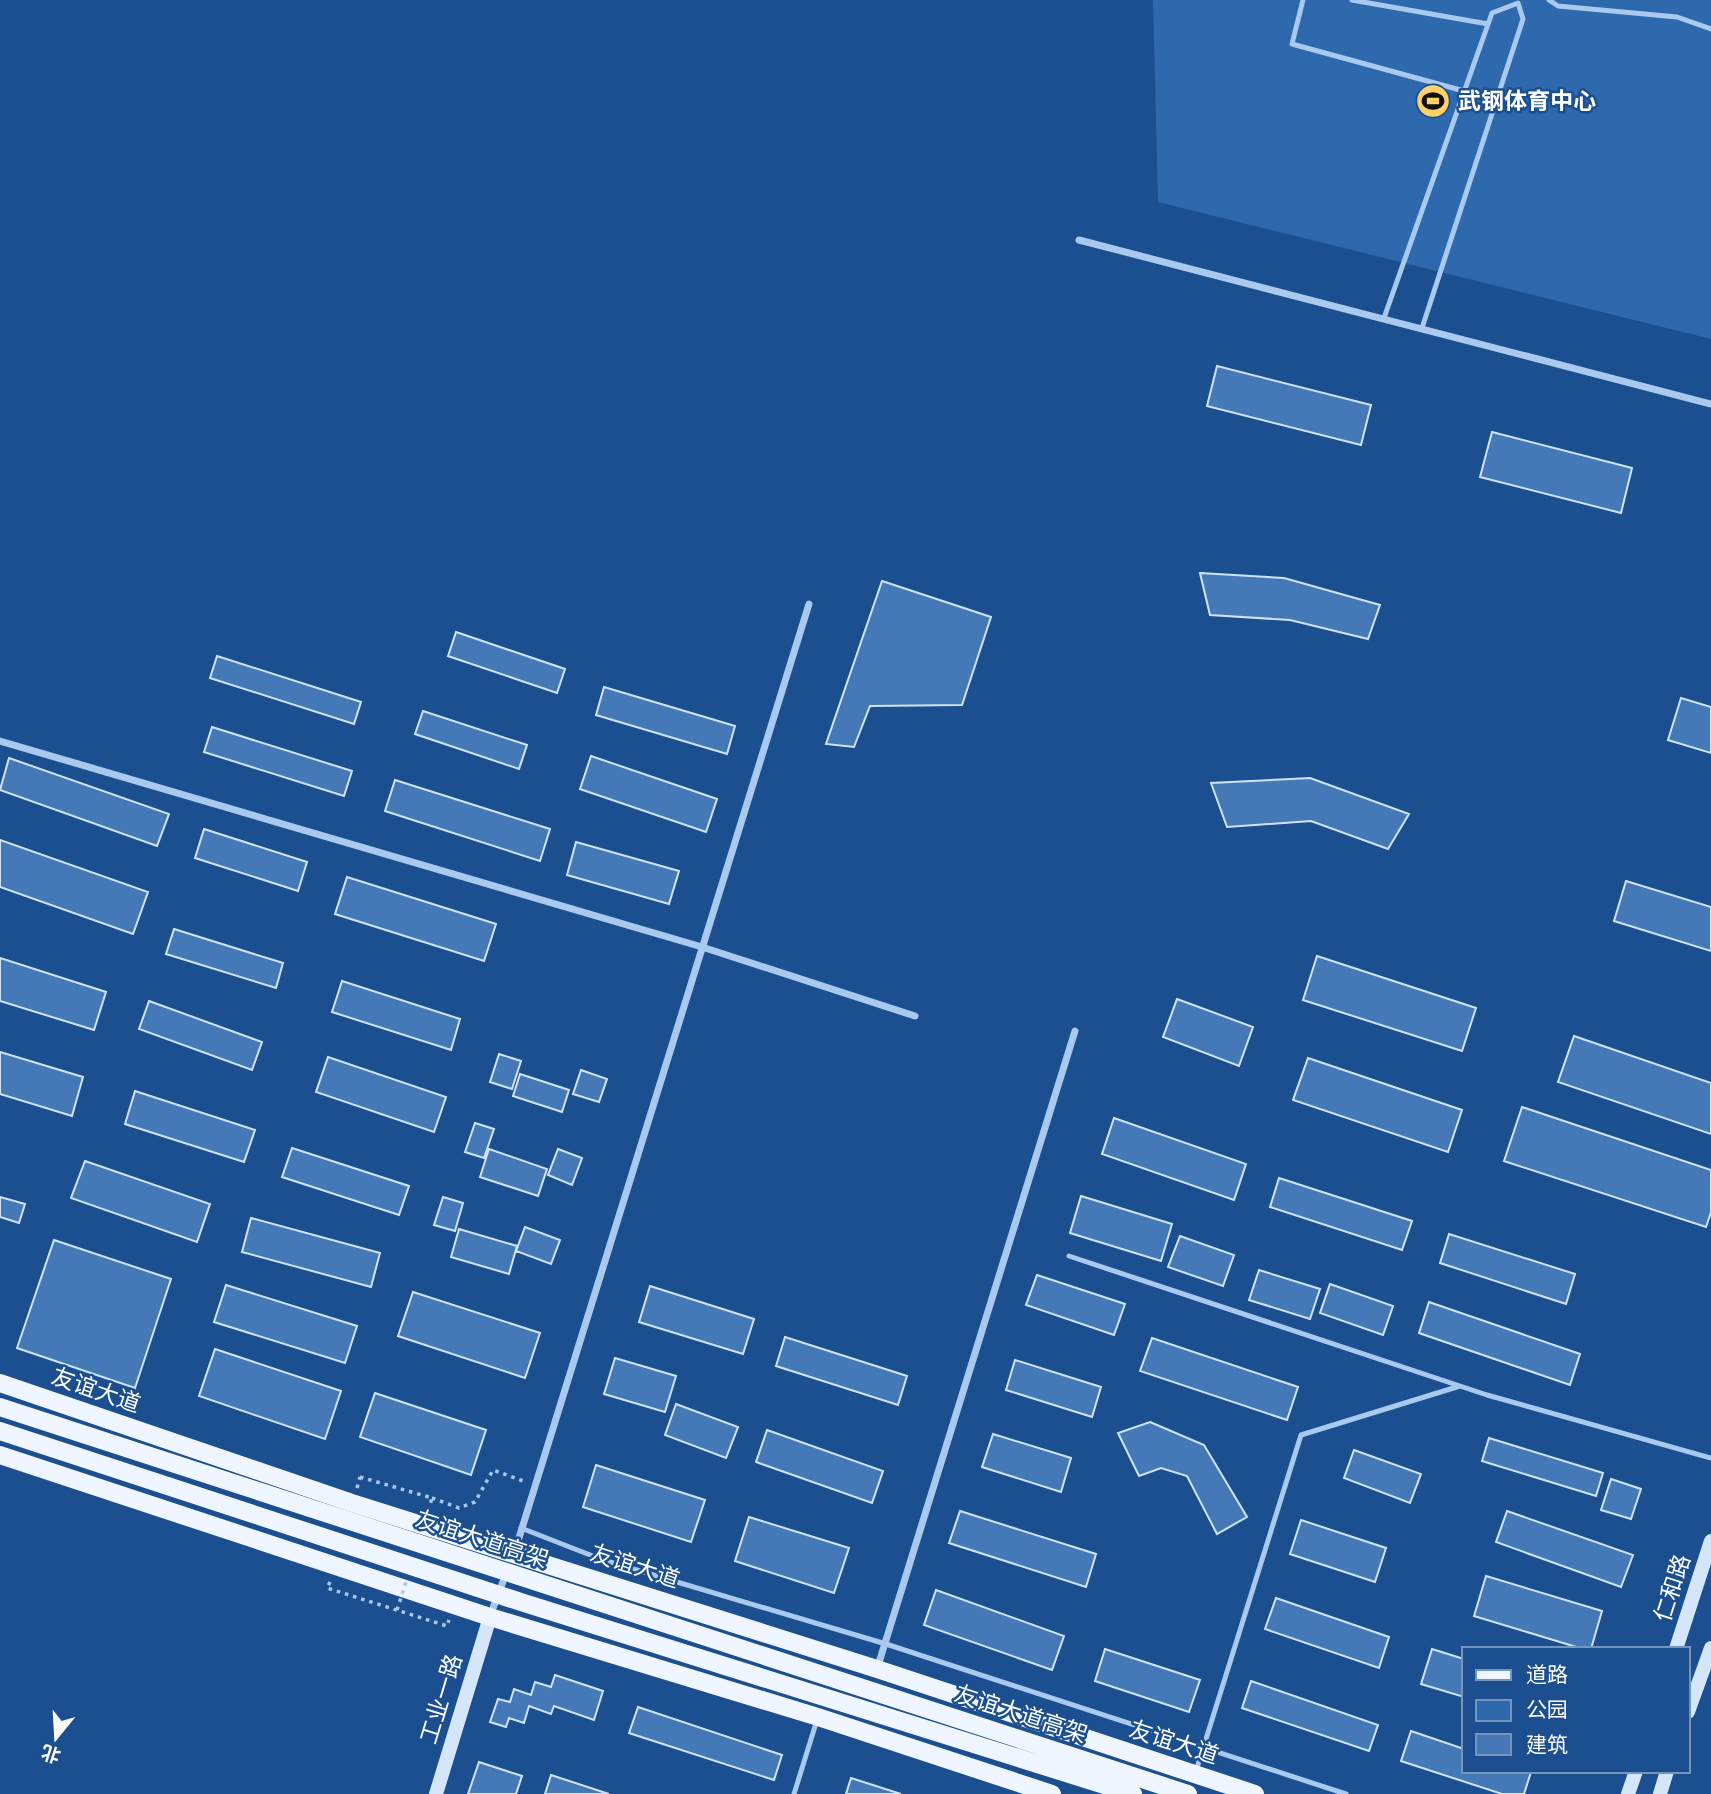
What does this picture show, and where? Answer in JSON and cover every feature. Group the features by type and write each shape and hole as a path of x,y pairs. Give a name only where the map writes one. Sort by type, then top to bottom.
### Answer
{"main road":[{"name":"友谊大道","path":"0,1383 352,1503 877,1669 1255,1794"},
{"name":"友谊大道高架","path":"0,1408 1188,1794"},
{"name":"友谊大道高架","path":"0,1431 524,1603 1133,1794"},
{"path":"0,1455 490,1617 818,1717 1052,1794"},
{"name":"仁和路","path":"1677,1647 1711,1541"},
{"name":"工业一路","path":"436,1794 490,1617"},
{"path":"1690,1706 1711,1648"},
{"path":"1628,1794 1635,1773"},
{"path":"1660,1794 1666,1773"}],"street":[{"path":"1079,240 1711,404"},
{"path":"490,1617 522,1528 809,604"},
{"path":"0,741 702,947 915,1016"},
{"path":"877,1669 1075,1031"}],"lane":[{"path":"1303,0 1292,44 1464,91"},
{"path":"1352,0 1488,24"},
{"path":"1549,0 1558,6 1676,17 1711,29"},
{"path":"1384,318 1492,13 1518,1 1524,19 1422,328"},
{"path":"1069,1256 1461,1387 1711,1458"},
{"path":"1195,1774 1301,1435 1461,1387"},
{"path":"522,1528 603,1560 886,1644 1346,1794"},
{"path":"794,1794 818,1717"}],"path":[{"path":"432,1498 459,1508 475,1502 493,1471 535,1485"},
{"path":"327,1588 447,1626"}],"green space":[{"name":"武钢体育中心","path":"1153,0 1711,0 1711,339 1158,202"}],"building":[{"path":"1217,366 1371,405 1361,445 1207,406"},
{"path":"1492,432 1632,468 1621,513 1480,477"},
{"path":"1200,573 1284,578 1380,605 1368,639 1290,620 1210,615"},
{"path":"882,581 991,617 962,705 870,706 854,747 826,744"},
{"path":"456,632 565,669 557,693 448,656"},
{"path":"217,656 361,702 354,724 210,678"},
{"path":"604,687 735,726 727,754 596,715"},
{"path":"1681,698 1711,707 1711,753 1668,740"},
{"path":"423,711 527,745 519,769 415,734"},
{"path":"212,727 352,771 344,796 204,752"},
{"path":"591,756 717,799 706,832 580,789"},
{"path":"9,758 169,814 157,846 0,790"},
{"path":"1310,778 1409,814 1388,849 1311,821 1227,827 1211,783"},
{"path":"395,780 550,829 540,861 385,811"},
{"path":"204,829 307,862 298,891 195,858"},
{"path":"0,840 148,892 133,934 0,887"},
{"path":"576,842 679,871 669,904 567,875"},
{"path":"347,877 496,924 484,961 335,914"},
{"path":"1626,881 1711,907 1711,951 1614,921"},
{"path":"174,929 283,963 276,988 166,954"},
{"path":"1317,956 1476,1008 1462,1051 1303,1000"},
{"path":"0,958 106,992 94,1030 0,1001"},
{"path":"342,981 460,1019 451,1050 332,1012"},
{"path":"1177,999 1253,1027 1239,1066 1163,1037"},
{"path":"149,1001 262,1042 252,1070 139,1029"},
{"path":"1574,1036 1711,1083 1711,1134 1558,1082"},
{"path":"0,1052 83,1077 72,1116 0,1094"},
{"path":"499,1054 521,1061 512,1089 490,1082"},
{"path":"328,1057 446,1097 434,1132 316,1092"},
{"path":"1308,1058 1462,1110 1448,1152 1293,1100"},
{"path":"581,1070 607,1079 599,1102 573,1094"},
{"path":"520,1074 569,1090 562,1112 513,1096"},
{"path":"135,1091 255,1130 244,1162 125,1124"},
{"path":"1522,1107 1711,1170 1711,1212 1706,1227 1504,1161"},
{"path":"1114,1118 1246,1164 1234,1200 1102,1154"},
{"path":"475,1123 494,1129 484,1158 465,1152"},
{"path":"292,1148 409,1186 399,1215 282,1177"},
{"path":"489,1149 547,1169 538,1196 480,1177"},
{"path":"558,1149 582,1158 572,1185 548,1175"},
{"path":"85,1161 210,1204 197,1242 71,1198"},
{"path":"1279,1178 1412,1221 1402,1250 1270,1207"},
{"path":"1081,1196 1172,1224 1161,1261 1070,1233"},
{"path":"0,1197 25,1204 19,1223 0,1217"},
{"path":"443,1197 463,1203 455,1231 434,1225"},
{"path":"251,1218 380,1253 371,1287 242,1252"},
{"path":"525,1227 560,1240 551,1264 516,1251"},
{"path":"459,1229 517,1246 509,1274 451,1257"},
{"path":"1449,1234 1575,1274 1566,1304 1440,1263"},
{"path":"1180,1236 1234,1255 1223,1286 1168,1267"},
{"path":"54,1240 171,1279 135,1388 17,1348"},
{"path":"1259,1270 1320,1289 1310,1319 1249,1300"},
{"path":"1037,1275 1125,1304 1114,1335 1026,1305"},
{"path":"1330,1284 1393,1306 1383,1335 1320,1313"},
{"path":"226,1285 357,1326 345,1363 214,1322"},
{"path":"650,1286 754,1319 743,1354 639,1322"},
{"path":"413,1292 540,1333 525,1378 398,1336"},
{"path":"1429,1302 1580,1354 1570,1385 1419,1333"},
{"path":"785,1337 907,1376 898,1405 776,1366"},
{"path":"1152,1338 1298,1387 1287,1420 1140,1371"},
{"path":"215,1349 341,1391 325,1439 199,1396"},
{"path":"615,1358 676,1376 665,1412 604,1394"},
{"path":"1015,1360 1101,1387 1092,1417 1006,1390"},
{"path":"375,1393 486,1430 471,1475 360,1437"},
{"path":"676,1404 738,1427 726,1458 665,1435"},
{"path":"1150,1422 1204,1445 1247,1517 1217,1534 1187,1476 1161,1468 1139,1476 1118,1433"},
{"path":"767,1430 883,1471 872,1503 756,1462"},
{"path":"993,1434 1071,1458 1061,1492 982,1467"},
{"path":"1489,1438 1603,1473 1596,1496 1482,1461"},
{"path":"1354,1450 1421,1474 1410,1503 1344,1478"},
{"path":"596,1465 705,1500 691,1542 583,1507"},
{"path":"1611,1479 1641,1489 1631,1519 1601,1510"},
{"path":"960,1511 1096,1554 1086,1587 949,1543"},
{"path":"1507,1511 1633,1555 1621,1587 1496,1542"},
{"path":"749,1517 849,1548 834,1593 735,1561"},
{"path":"1301,1520 1386,1548 1375,1582 1290,1554"},
{"path":"1486,1576 1602,1611 1592,1647 1576,1647 1474,1616"},
{"path":"936,1590 1064,1636 1052,1670 924,1625"},
{"path":"1276,1598 1389,1637 1379,1668 1265,1629"},
{"path":"1105,1649 1200,1680 1189,1712 1095,1681"},
{"path":"1432,1649 1462,1658 1462,1696 1421,1684"},
{"path":"555,1675 603,1691 594,1720 554,1706 551,1714 529,1706 524,1723 509,1718 506,1727 490,1722 498,1699 510,1702 514,1689 531,1695 535,1682 551,1687"},
{"path":"1251,1681 1378,1725 1369,1751 1242,1708"},
{"path":"638,1707 782,1755 774,1780 629,1733"},
{"path":"1411,1731 1462,1748 1462,1773 1531,1773 1524,1794 1502,1794 1401,1761"},
{"path":"479,1762 522,1776 516,1794 468,1794"},
{"path":"551,1775 609,1794 545,1794"},
{"path":"851,1778 901,1794 846,1794"}],"place":[{"name":"武钢体育中心","path":"1433,101"}]}
